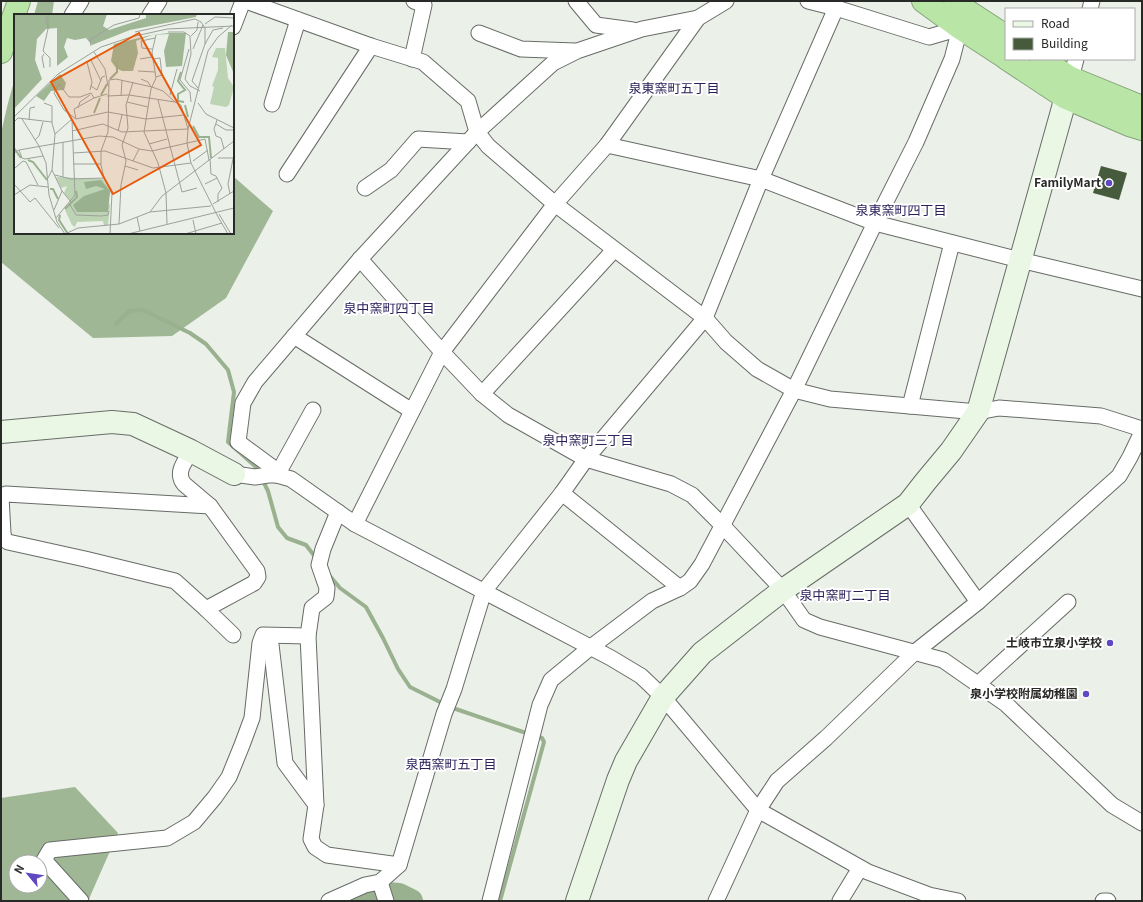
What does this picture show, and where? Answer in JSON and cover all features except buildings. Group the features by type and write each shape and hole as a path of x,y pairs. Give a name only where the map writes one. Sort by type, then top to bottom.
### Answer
{"highway":[{"path":"1,40 11,1"},
{"path":"14,14 19,1"},
{"path":"923,1 1005,58"},
{"path":"955,1 1005,35"},
{"path":"1,52 14,15"},
{"path":"1009,60 1071,78 1142,107"},
{"path":"1044,60 1071,78 1129,125 1142,129"}],"street":[{"path":"73,14 81,1"},
{"path":"151,14 159,1"},
{"path":"234,23 242,1"},
{"path":"412,59 424,5 414,1"},
{"path":"576,1 596,25 636,31"},
{"path":"259,475 272,467 238,442 243,403 255,382 360,259 472,137 553,63 577,51 642,29 698,18 726,1"},
{"path":"808,1 836,8 929,37 960,28"},
{"path":"256,3 298,20 371,46 423,62 468,101 472,137"},
{"path":"329,901 365,885 380,882 399,865 444,714 454,689 484,591 562,493 586,459 705,318 761,179 836,8"},
{"path":"355,524 442,352 555,204 607,145 698,18"},
{"path":"272,104 298,20"},
{"path":"490,901 530,746 534,725 540,705 551,680 591,647 652,601 680,588 690,581 702,564 794,390 916,142 952,59 960,28"},
{"path":"479,33 521,49 577,51"},
{"path":"287,174 371,46"},
{"path":"577,901 618,780 626,761 663,697 702,653 783,590 908,504 951,451 978,412 1071,78"},
{"path":"365,188 391,170 418,139 472,137 488,146 555,204 705,318 726,342 757,369 794,390 830,399 978,412 999,408 1100,416 1142,429"},
{"path":"607,145 761,179 875,223 1142,289"},
{"path":"910,406 952,243"},
{"path":"482,394 614,250"},
{"path":"360,259 442,352 482,394 508,415 586,459 671,484 692,495 783,590 804,620 820,627 943,660 1006,704 1112,805 1142,823"},
{"path":"294,336 412,411"},
{"path":"259,475 313,410"},
{"path":"1,432 112,422 133,424 192,451 259,475 291,479 355,524 591,647 641,676 663,697 758,810 868,872 929,895 958,901"},
{"path":"716,901 758,810 777,781 826,738 915,652 978,602 1118,476 1130,457 1142,432"},
{"path":"192,451 180,470 180,480 210,506 257,571 258,577 254,582 206,609"},
{"path":"562,493 680,588"},
{"path":"210,506 6,494 1,496 2,533 4,539 8,542 174,581 233,635"},
{"path":"908,504 978,602"},
{"path":"338,512 323,549 319,565 327,588 326,597 312,608 308,636 316,805 311,839 315,847 327,854 399,865"},
{"path":"978,684 1068,602"},
{"path":"81,901 44,860 50,850 167,838 194,822 215,797 229,777 252,718 260,643 263,635 308,636"},
{"path":"270,636 285,763 316,805"},
{"path":"840,901 860,868"},
{"path":"380,882 386,901"},
{"path":"1103,901 1108,901"}],"green space":[{"path":"38,1 54,1 52,14 34,14"},
{"path":"14,82 14,234 234,234 234,177 273,211 226,298 172,336 93,338 1,262 1,133"},
{"path":"75,787 118,833 88,901 1,901 1,798"}],"waterway":[{"path":"116,324 129,311 143,310 190,333 206,344 228,370 234,392 228,442 256,467 259,473"},
{"path":"262,479 268,491 278,527 287,538 306,545 316,558"},
{"path":"329,575 340,588 366,607 398,669 410,687 444,704"},
{"path":"450,707 529,734"},
{"path":"500,901 544,742 542,738 535,736"},
{"path":"349,901 365,892 399,895 411,901"}],"place":[{"name":"FamilyMart","path":"1109,183"},
{"name":"土岐市立泉小学校","path":"1110,643"},
{"name":"泉小学校附属幼稚園","path":"1086,694"}],"district":[{"name":"泉東窯町五丁目","path":"674,88"},
{"name":"泉東窯町四丁目","path":"901,210"},
{"name":"泉中窯町四丁目","path":"389,308"},
{"name":"泉中窯町三丁目","path":"588,440"},
{"name":"泉中窯町二丁目","path":"845,595"},
{"name":"泉西窯町五丁目","path":"451,764"}]}
